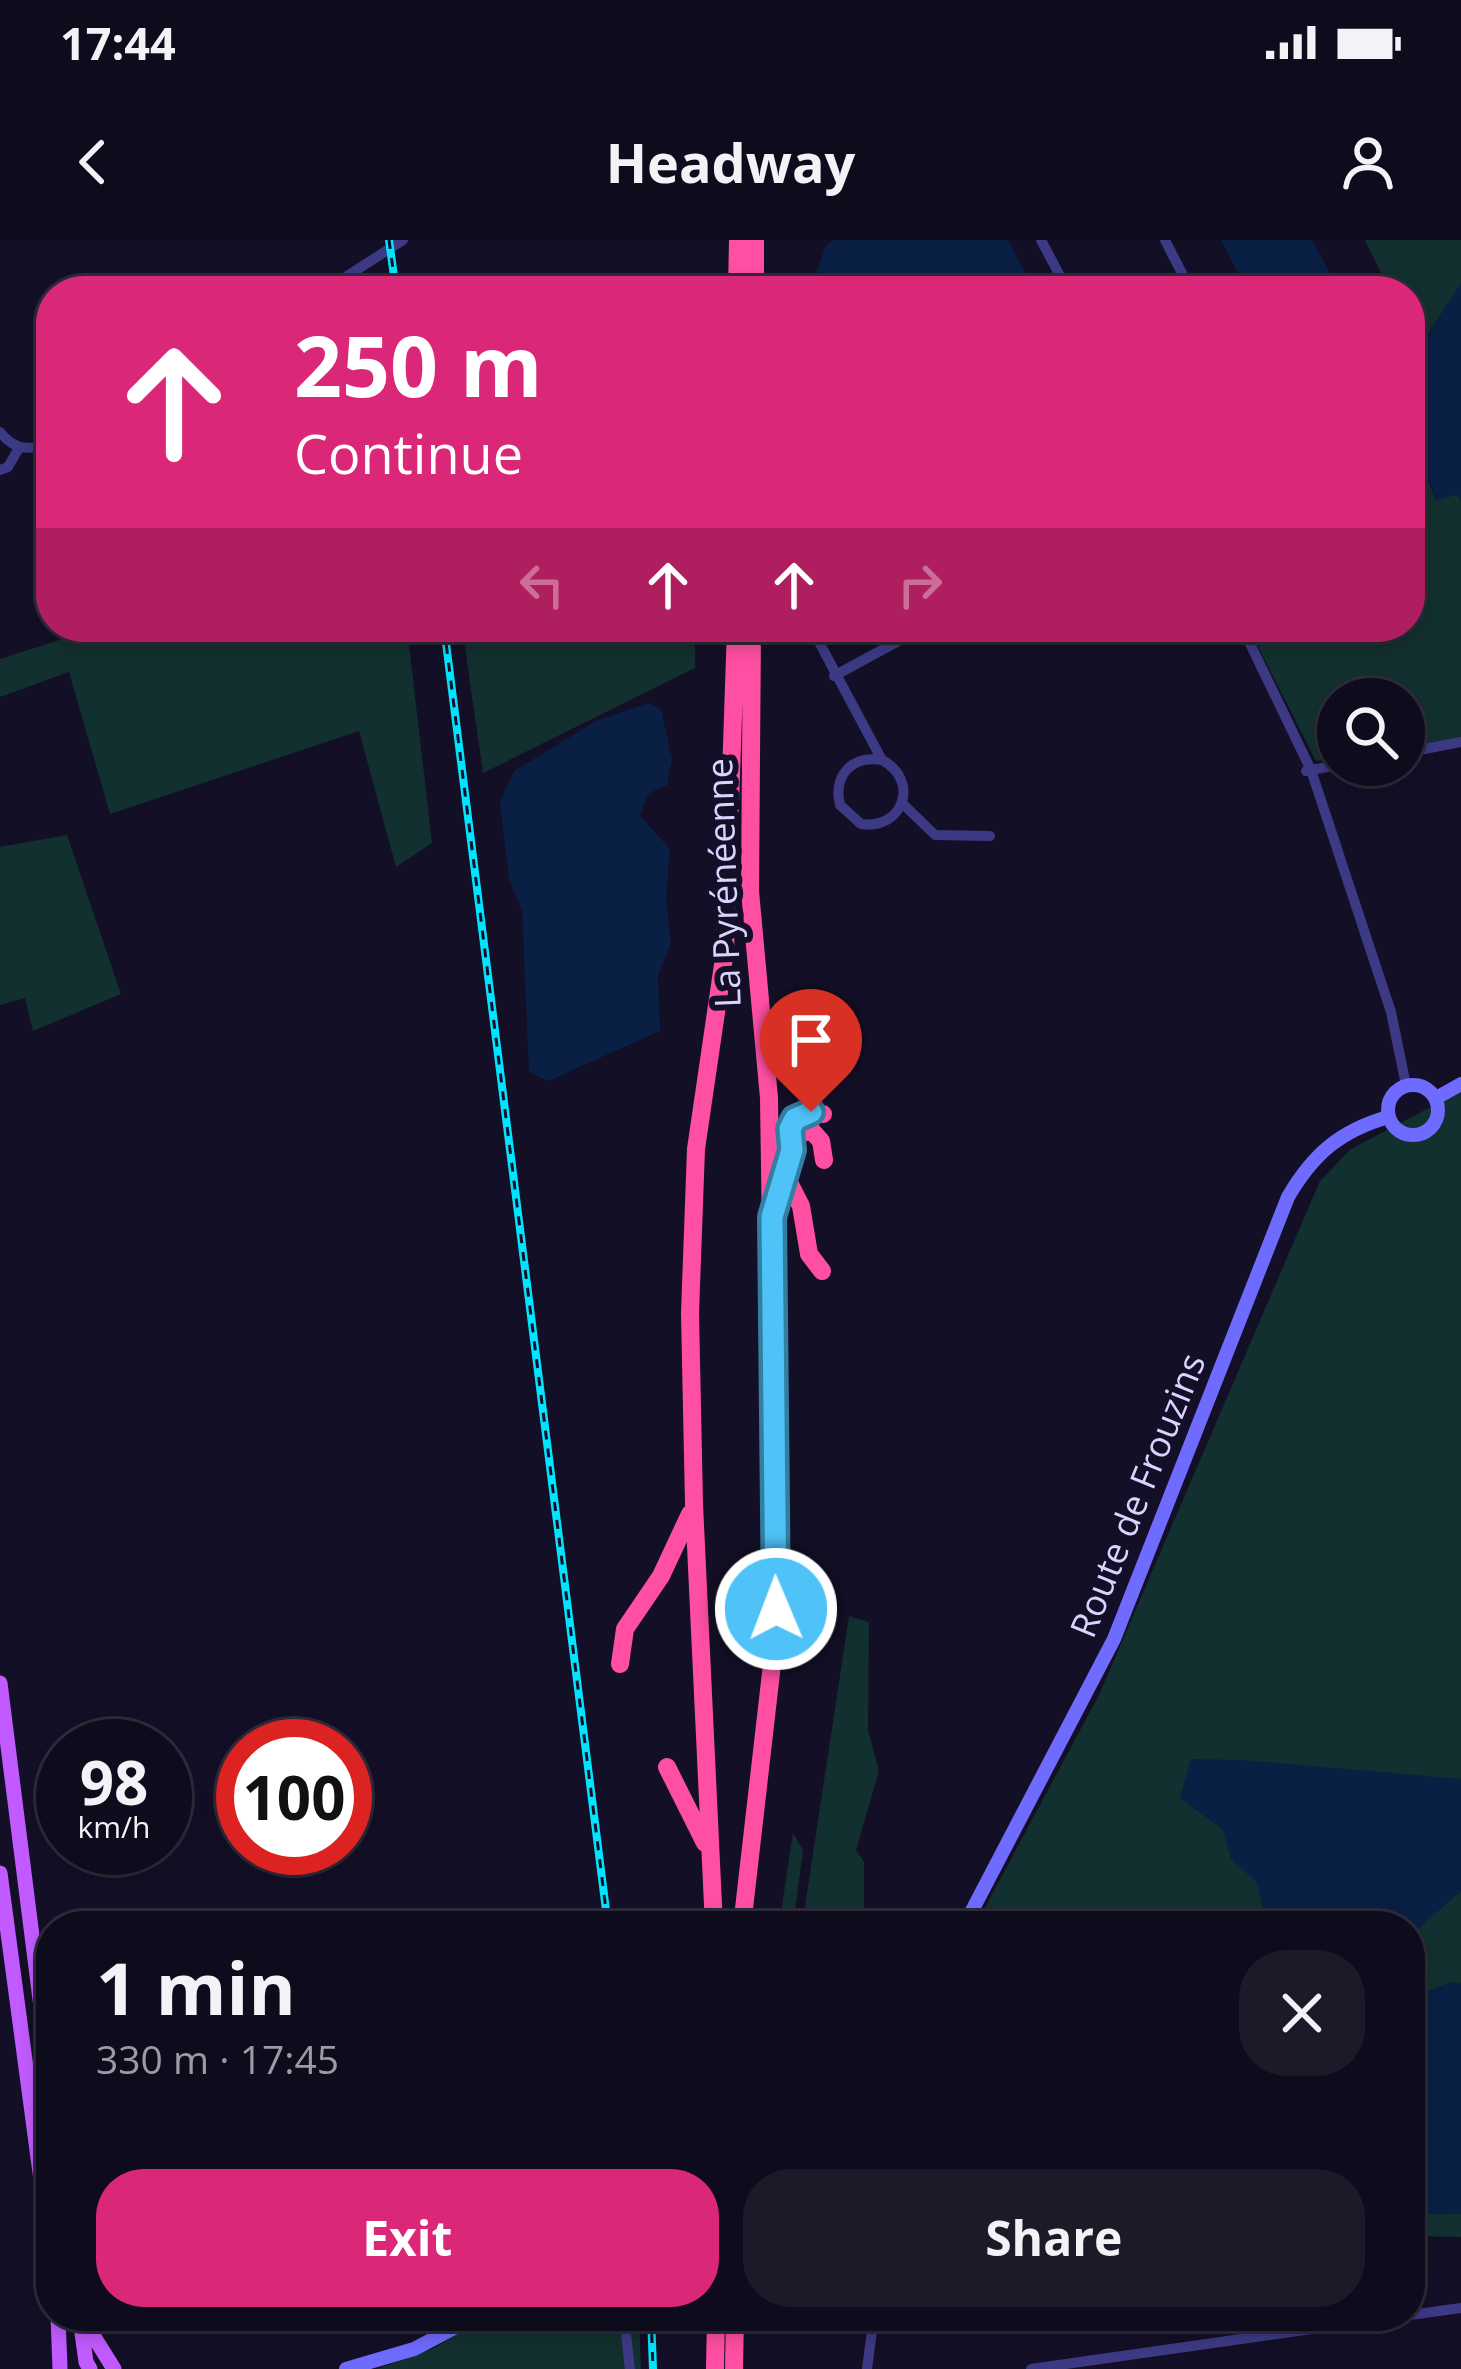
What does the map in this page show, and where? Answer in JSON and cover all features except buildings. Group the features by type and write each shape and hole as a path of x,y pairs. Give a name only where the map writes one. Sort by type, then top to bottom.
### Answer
{"highway":[{"path":"737,276 738,240"},
{"path":"755,240 755,276"},
{"name":"La Pyrénéenne","path":"713,1911 690,1313 696,1149 725,952 735,642"},
{"name":"La Pyrénéenne","path":"744,1911 775,1638 770,1146 750,892 752,642"},
{"path":"822,1271 809,1254 790,1129 804,1112 823,1114"},
{"path":"772,1217 798,1133 812,1131 821,1141 824,1160"},
{"path":"770,1146 801,1206"},
{"path":"620,1664 625,1629 661,1576 694,1504"},
{"path":"667,1767 711,1858"},
{"path":"715,2369 716,2331"},
{"path":"734,2369 735,2331"}],"main road":[{"name":"Route de Frouzins","path":"972,1911 1114,1639 1288,1197 1313,1159 1347,1131 1388,1117 1406,1135 1422,1134 1435,1123 1436,1098 1461,1084"},
{"path":"1388,1117 1389,1101 1406,1085 1423,1087 1436,1098"},
{"path":"0,1683 36,1967"},
{"path":"0,1873 36,2143"},
{"path":"59,2331 60,2369"},
{"path":"82,2331 91,2369"},
{"path":"90,2331 114,2369"},
{"path":"346,2369 415,2349 449,2331"}],"street":[{"path":"348,276 404,240"},
{"path":"1041,240 1060,276"},
{"path":"1165,240 1183,276"},
{"path":"0,432 20,448 36,446"},
{"path":"0,470 8,467 20,448"},
{"path":"818,642 882,760 900,774 905,792 903,804 890,820 872,826 855,822 840,806 842,774 862,759 882,760"},
{"path":"834,676 896,642"},
{"path":"1249,642 1308,771 1391,1012 1406,1085"},
{"path":"1425,749 1461,742"},
{"path":"1308,771 1317,769"},
{"path":"903,804 934,836 990,836"},
{"path":"1425,2313 1461,2308"},
{"path":"625,2331 629,2369"},
{"path":"868,2369 872,2331"},
{"path":"1031,2369 1300,2331"}],"green space":[{"path":"1365,240 1461,240 1461,284 1425,338 1425,276 1383,276"},
{"path":"1425,474 1436,500 1458,494 1461,501 1461,741 1425,746 1425,678 1317,678 1317,761 1256,642 1425,642"},
{"path":"53,642 409,642 432,843 396,867 359,731 110,814 69,672 0,697 0,659"},
{"path":"464,642 695,642 695,668 483,773"},
{"path":"67,835 121,994 33,1031 25,998 0,1005 0,847"},
{"path":"1461,1091 1461,1779 1415,1777 1180,1798 1223,1829 1231,1858 1257,1882 1264,1911 983,1911 1099,1695 1320,1181 1351,1149"},
{"path":"849,1616 869,1622 868,1730 879,1771 856,1850 864,1862 864,1911 804,1911"},
{"path":"793,1833 803,1850 795,1911 781,1911"},
{"path":"1461,1891 1461,1984 1451,1982 1425,1993 1425,1921"},
{"path":"1425,2213 1461,2214 1461,2237 1425,2236"},
{"path":"463,2331 640,2331 641,2369 377,2369 434,2348"}],"water":[{"path":"835,240 1008,240 1027,276 817,276 826,245"},
{"path":"1221,240 1312,240 1332,276 1239,276"},
{"path":"1461,284 1461,501 1457,494 1437,501 1425,473 1425,338"},
{"path":"648,703 661,709 672,759 667,785 648,794 640,816 670,849 666,898 671,943 658,976 660,1031 548,1081 529,1072 522,910 509,880 500,802 514,771 598,720"},
{"path":"1191,1759 1461,1779 1461,1891 1425,1923 1425,1911 1264,1911 1257,1883 1231,1858 1223,1829 1180,1798"},
{"path":"1451,1982 1461,1984 1461,2214 1425,2213 1425,1993"}],"railway":[{"path":"389,240 394,276"},
{"path":"446,642 606,1911"},
{"path":"652,2331 653,2369"}],"route":[{"path":"776,1609 772,1217 792,1150 790,1129 795,1119 811,1112"}]}
